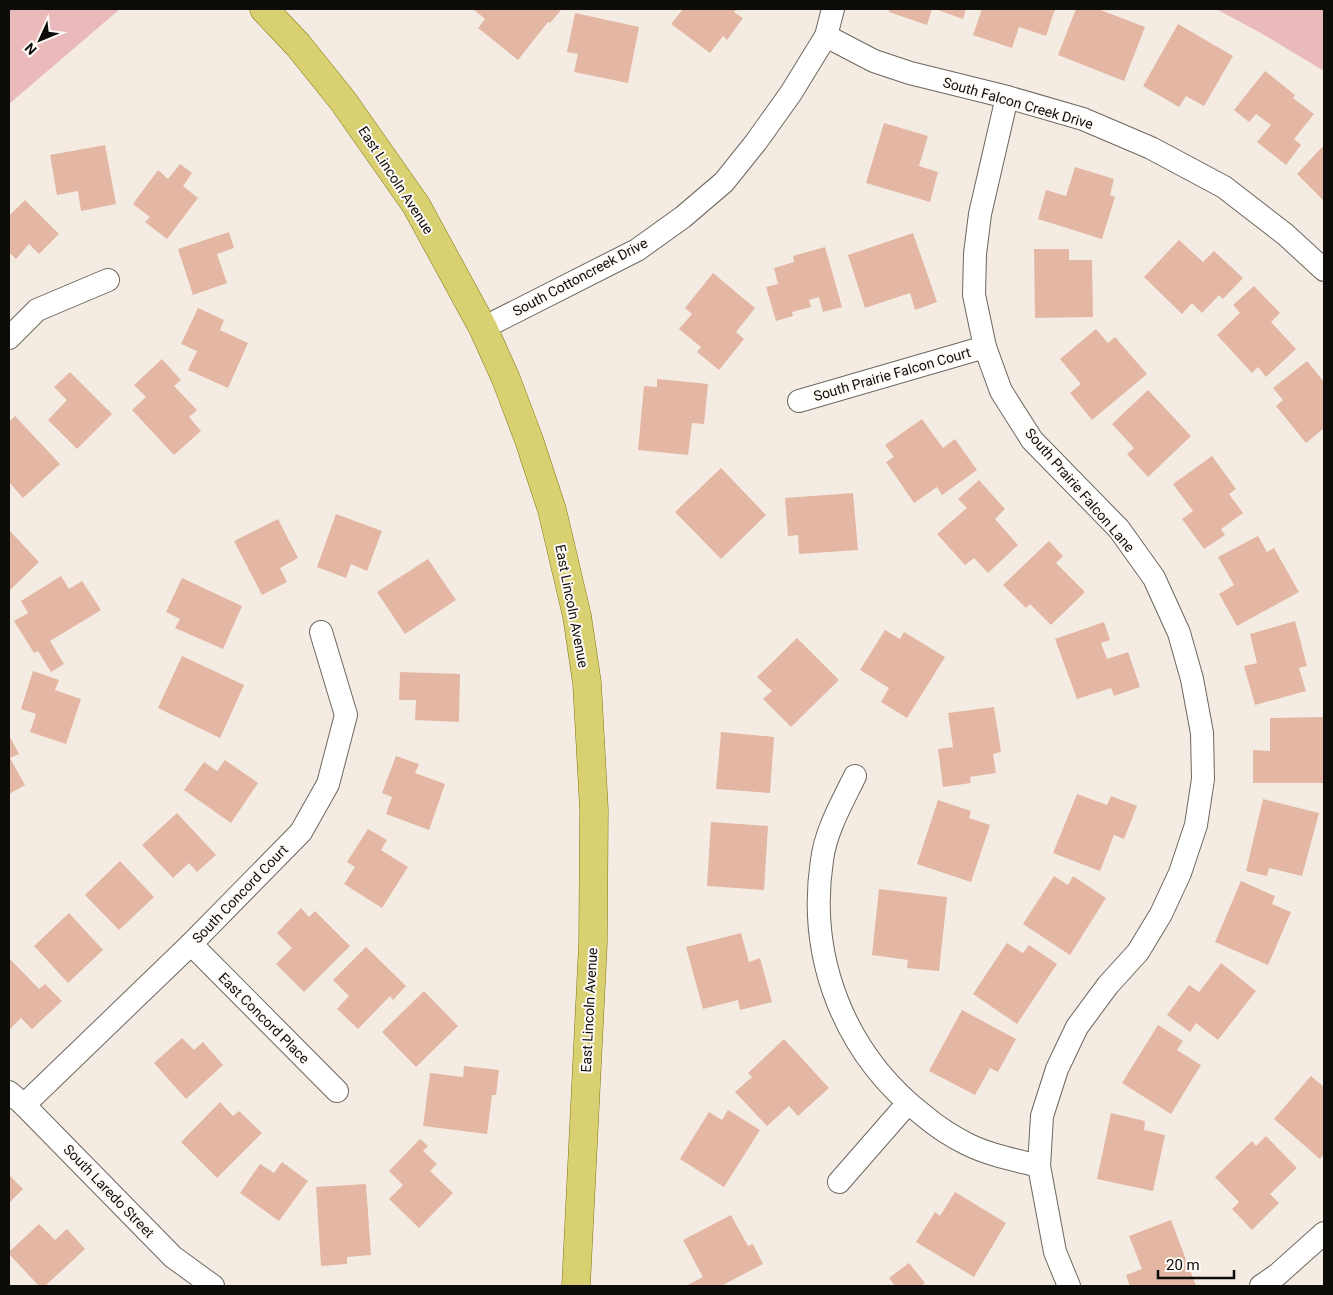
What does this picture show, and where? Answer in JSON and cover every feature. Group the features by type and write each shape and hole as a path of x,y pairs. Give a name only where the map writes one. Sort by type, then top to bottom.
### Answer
{"main road":[{"name":"East Lincoln Avenue","path":"264,9 298,45 343,101 416,205 483,328 516,405 552,510 577,616 586,683 594,810 593,943 576,1286"}],"street":[{"name":"South Cottoncreek Drive","path":"483,328 637,250 683,217 724,182 756,142 791,93 826,36 834,9"},
{"name":"South Falcon Creek Drive","path":"826,36 874,60 910,73 1007,97 1083,119 1151,148 1224,187 1286,234 1324,270"},
{"name":"South Prairie Falcon Lane","path":"1007,97 980,214 975,254 974,295 985,347 1001,391 1032,440 1119,529 1154,578 1179,633 1192,679 1202,733 1203,779 1196,825 1180,873 1161,914 1138,952 1108,985 1077,1027 1057,1069 1042,1116 1039,1166 1055,1252 1069,1286"},
{"path":"9,338 37,310 108,280"},
{"name":"South Prairie Falcon Court","path":"799,401 985,347"},
{"name":"South Concord Court","path":"16,1098 191,944 301,832 328,784 346,715 321,632"},
{"path":"855,776 830,828 822,860 819,906 822,946 834,994 851,1032 876,1071 908,1103 939,1128 967,1145 1039,1166"},
{"name":"East Concord Place","path":"191,944 337,1092"},
{"name":"South Laredo Street","path":"16,1098 173,1257 213,1286"},
{"path":"839,1182 908,1103"},
{"path":"1261,1286 1277,1275 1324,1233"}],"shaded area":[{"path":"9,9 120,9 9,104"},
{"path":"1216,9 1324,9 1324,71 1259,32"}],"building":[{"path":"473,9 562,9 550,23 548,22 518,60 478,28 485,19"},
{"path":"683,9 736,9 734,12 743,18 727,40 723,36 710,53 671,24"},
{"path":"890,9 932,9 927,25 889,12"},
{"path":"935,9 966,9 963,19"},
{"path":"982,9 1055,9 1046,36 1019,27 1012,48 973,35"},
{"path":"1076,9 1098,9 1145,27 1124,81 1058,55"},
{"path":"575,13 639,27 628,83 574,72 578,54 567,52"},
{"path":"1178,24 1233,56 1204,106 1186,96 1179,107 1143,86"},
{"path":"1265,71 1295,95 1293,98 1314,114 1294,139 1301,145 1286,165 1257,142 1271,125 1256,114 1249,122 1234,110"},
{"path":"884,123 928,136 919,166 938,172 930,202 866,183"},
{"path":"105,145 116,204 81,211 78,191 57,195 50,155"},
{"path":"1324,145 1324,201 1297,174"},
{"path":"180,164 192,173 183,186 198,198 167,239 145,222 150,217 133,204 158,170 168,179"},
{"path":"1075,167 1114,179 1110,195 1115,197 1102,239 1038,219 1046,190 1066,196"},
{"path":"25,200 59,234 39,254 29,244 16,259 9,252 9,216"},
{"path":"229,232 234,248 217,254 227,283 193,295 178,249"},
{"path":"913,233 937,302 915,310 910,293 865,308 848,255"},
{"path":"1179,240 1203,262 1214,251 1243,278 1223,299 1219,295 1202,313 1192,303 1182,314 1144,277"},
{"path":"825,247 842,307 823,312 819,297 809,300 811,307 792,312 793,316 776,321 766,287 778,284 774,268 794,262 793,256"},
{"path":"1034,249 1069,249 1069,260 1092,260 1093,317 1035,318"},
{"path":"713,273 755,308 736,332 744,339 719,370 697,352 701,347 679,329 692,314 685,308"},
{"path":"1254,286 1280,313 1271,322 1296,349 1266,377 1258,367 1252,373 1217,335 1240,313 1233,305"},
{"path":"198,308 224,320 220,330 248,343 228,388 188,370 197,351 181,344"},
{"path":"1096,329 1108,343 1115,337 1147,374 1092,420 1070,393 1081,384 1060,359"},
{"path":"162,359 181,380 174,386 197,410 189,417 201,431 174,455 132,410 146,397 134,385"},
{"path":"1307,361 1324,382 1324,428 1306,443 1276,406 1283,400 1273,388"},
{"path":"70,372 112,414 77,449 48,420 67,400 54,387"},
{"path":"657,379 708,384 704,424 692,423 688,455 638,450 644,386 657,387"},
{"path":"1148,390 1191,436 1148,477 1127,454 1134,448 1112,424"},
{"path":"15,416 60,464 23,498 9,482 9,422"},
{"path":"922,419 943,448 955,439 977,470 942,495 937,487 914,503 886,462 894,457 885,445"},
{"path":"1212,456 1236,489 1229,494 1243,513 1221,529 1225,535 1204,549 1182,519 1193,511 1173,484"},
{"path":"721,468 766,515 721,559 675,512"},
{"path":"979,480 1005,509 995,519 1018,545 988,573 974,558 965,565 937,534 967,508 958,499"},
{"path":"853,493 858,550 799,554 798,535 788,536 785,498"},
{"path":"336,514 382,531 367,571 351,564 346,578 317,567"},
{"path":"278,519 298,558 280,568 287,582 262,595 234,541"},
{"path":"9,530 39,562 9,591"},
{"path":"1258,536 1267,552 1274,548 1299,592 1237,626 1219,594 1234,585 1218,557"},
{"path":"1049,541 1063,556 1056,563 1085,592 1051,625 1030,604 1026,608 1003,585"},
{"path":"428,559 456,600 405,634 377,592"},
{"path":"61,576 69,589 82,581 101,610 50,641 64,664 51,672 38,651 34,653 14,621 28,613 21,601"},
{"path":"182,578 242,606 223,649 175,628 180,619 166,612"},
{"path":"1295,621 1307,666 1299,668 1306,691 1255,705 1244,666 1257,663 1250,634"},
{"path":"1104,622 1110,640 1101,643 1107,659 1128,652 1140,687 1114,696 1111,688 1077,699 1055,639"},
{"path":"885,630 900,639 904,632 945,657 907,718 881,702 889,688 860,670"},
{"path":"797,638 839,680 791,727 763,699 772,691 757,677"},
{"path":"182,656 244,685 220,738 158,708"},
{"path":"33,671 59,680 55,690 81,699 66,744 30,732 36,714 21,709"},
{"path":"400,672 460,674 459,722 415,720 416,700 399,700"},
{"path":"994,707 1001,752 993,754 996,773 970,777 971,783 943,787 938,749 953,747 948,713"},
{"path":"1324,717 1324,783 1253,783 1253,750 1270,751 1270,718"},
{"path":"721,732 774,737 770,793 716,789"},
{"path":"9,735 19,754 10,758 25,785 9,794"},
{"path":"396,756 419,764 415,773 445,784 429,830 386,814 392,797 382,793"},
{"path":"225,760 258,783 231,823 184,790 204,762 217,771"},
{"path":"1077,794 1107,805 1111,796 1137,806 1124,839 1114,835 1100,871 1053,853"},
{"path":"1263,799 1319,813 1302,876 1269,868 1267,876 1246,871"},
{"path":"938,800 971,811 969,818 990,825 971,882 917,864"},
{"path":"177,813 216,855 197,872 189,863 173,878 142,845"},
{"path":"711,822 768,826 764,890 707,886"},
{"path":"368,829 387,840 381,850 408,867 382,908 344,884 355,867 347,862"},
{"path":"120,861 154,897 119,930 85,895"},
{"path":"1054,876 1068,885 1073,876 1106,898 1070,955 1023,924"},
{"path":"1241,881 1275,896 1272,904 1291,912 1268,965 1215,942"},
{"path":"879,889 947,897 939,971 907,968 908,960 872,955"},
{"path":"301,908 309,917 315,911 350,946 304,992 276,964 292,948 277,933"},
{"path":"69,913 103,950 68,983 34,946"},
{"path":"741,933 749,962 760,958 772,1002 740,1010 738,1000 703,1009 686,947"},
{"path":"1007,943 1023,953 1029,945 1057,964 1017,1024 973,994"},
{"path":"366,947 406,986 393,1000 390,996 358,1029 337,1009 349,996 333,980"},
{"path":"9,958 39,989 45,984 62,1001 32,1029 21,1018 9,1030"},
{"path":"1221,963 1256,991 1218,1040 1196,1023 1190,1032 1167,1015 1189,985 1199,992"},
{"path":"424,991 458,1026 416,1067 382,1032"},
{"path":"962,1010 1016,1039 998,1072 990,1068 975,1095 929,1071"},
{"path":"1158,1025 1183,1041 1177,1050 1201,1065 1171,1114 1122,1083"},
{"path":"182,1038 194,1050 203,1042 223,1065 186,1099 154,1063"},
{"path":"784,1039 829,1088 798,1116 789,1106 767,1126 735,1092 752,1077 748,1073"},
{"path":"464,1066 499,1070 496,1095 492,1095 487,1134 423,1126 430,1073 463,1077"},
{"path":"1311,1076 1324,1087 1324,1154 1320,1159 1274,1119"},
{"path":"220,1102 233,1116 239,1111 262,1133 217,1178 181,1142"},
{"path":"728,1110 760,1130 724,1187 680,1159 709,1112 722,1120"},
{"path":"1111,1113 1145,1121 1144,1130 1165,1135 1153,1191 1097,1179"},
{"path":"1266,1136 1297,1168 1270,1194 1279,1203 1252,1230 1232,1209 1239,1202 1215,1177 1252,1141 1256,1146"},
{"path":"420,1139 428,1146 423,1151 437,1164 430,1171 453,1193 419,1228 389,1199 403,1185 389,1171"},
{"path":"282,1162 308,1181 279,1221 240,1193 260,1164 274,1173"},
{"path":"9,1175 23,1189 9,1203"},
{"path":"366,1184 371,1255 347,1257 347,1264 321,1266 316,1187"},
{"path":"955,1192 1006,1223 974,1277 916,1242 935,1212 940,1216"},
{"path":"731,1215 748,1246 753,1244 763,1264 721,1286 686,1286 703,1277 683,1240"},
{"path":"1171,1220 1196,1286 1130,1286 1126,1275 1142,1269 1129,1236"},
{"path":"39,1224 55,1240 67,1229 85,1249 45,1286 39,1286 9,1254"},
{"path":"909,1263 925,1283 921,1286 895,1286 889,1278"}]}
